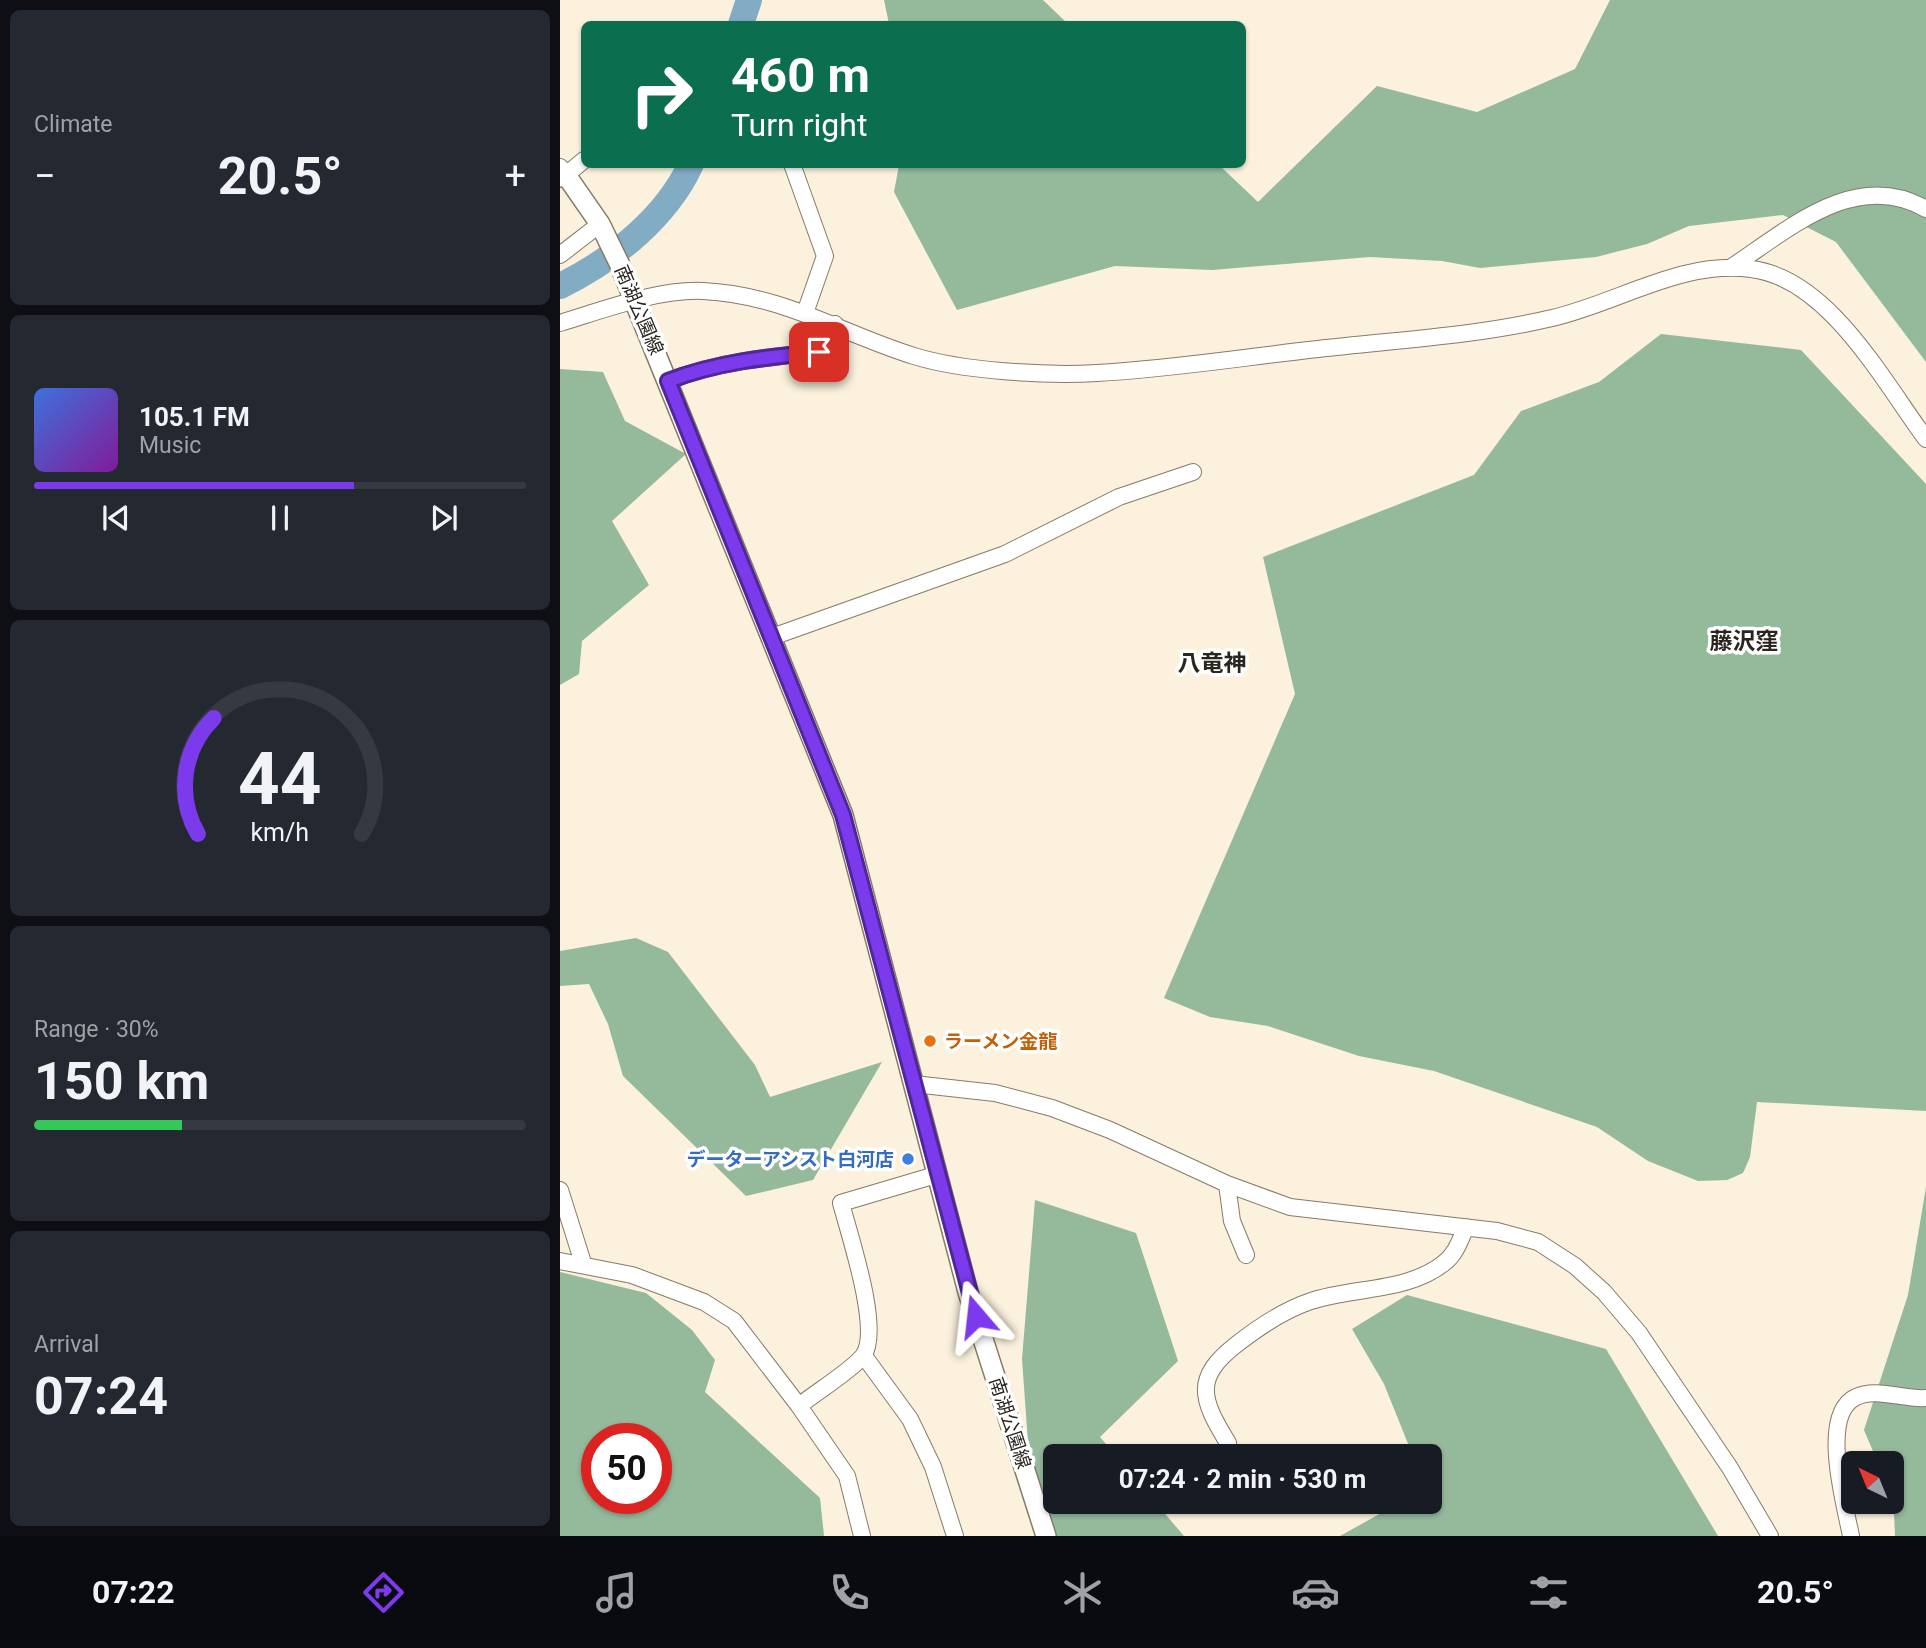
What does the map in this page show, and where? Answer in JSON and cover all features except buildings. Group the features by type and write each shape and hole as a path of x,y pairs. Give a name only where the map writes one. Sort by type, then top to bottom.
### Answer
{"main road":[{"name":"南湖公園線","path":"562,173 600,224 619,263 843,815 968,1292 1046,1536"}],"street":[{"path":"562,173 581,162"},
{"path":"793,168 825,256 805,313"},
{"path":"1731,268 1811,215 1848,198 1887,194 1926,209"},
{"path":"560,255 600,224"},
{"path":"560,323 635,300 701,291 774,301 918,358 966,366 1097,373 1483,330 1555,318 1702,270 1731,268 1774,274 1796,283 1814,296 1837,319 1926,439"},
{"path":"668,381 694,371 754,358 819,352 835,324"},
{"path":"772,637 1005,554 1119,497 1194,472"},
{"path":"914,1084 995,1093 1052,1108 1110,1130 1227,1185 1290,1207 1497,1231 1538,1242 1561,1254 1604,1292 1646,1344 1730,1468 1770,1536"},
{"path":"799,1406 864,1356 869,1340 870,1320 841,1203 939,1174"},
{"path":"1227,1185 1232,1222 1246,1255"},
{"path":"560,1190 583,1263"},
{"path":"1228,1443 1209,1410 1205,1384 1207,1374 1224,1354 1282,1313 1313,1301 1408,1280 1433,1270 1446,1262 1456,1249 1465,1227"},
{"path":"560,1261 583,1263 632,1275 673,1289 734,1321 799,1406 847,1476 862,1536"},
{"path":"864,1356 910,1419 933,1467 955,1536"},
{"path":"1851,1536 1835,1429 1841,1411 1855,1397 1870,1394 1926,1398"}],"green space":[{"path":"884,0 1043,0 1065,21 888,21"},
{"path":"1610,0 1926,0 1926,362 1836,242 1783,215 1689,226 1647,244 1596,257 1480,268 1442,261 1370,257 1212,270 1115,266 957,310 894,192 898,168 1222,168 1258,202 1377,86 1477,112 1575,69"},
{"path":"1661,334 1801,350 1926,484 1926,1111 1757,1102 1750,1157 1743,1173 1727,1180 1698,1181 1648,1161 1597,1127 1434,1071 1359,1056 1268,1026 1210,1017 1164,998 1295,694 1263,557 1474,475 1521,411 1599,382"},
{"path":"560,369 603,372 625,421 686,454 612,521 649,585 582,641 579,674 560,685"},
{"path":"636,938 668,952 755,1065 770,1097 882,1062 813,1180 746,1196 623,1076 608,1024 589,984 560,986 560,951"},
{"path":"1926,1187 1926,1536 1895,1536 1894,1514 1904,1514 1904,1451 1873,1451 1864,1430 1908,1295"},
{"path":"1035,1200 1136,1233 1178,1361 1100,1437 1106,1444 1043,1444 1043,1514 1165,1514 1184,1536 1046,1536 1032,1498 1022,1359"},
{"path":"560,1272 646,1293 692,1330 715,1360 705,1392 820,1498 824,1536 560,1536"},
{"path":"1407,1295 1606,1349 1718,1536 1340,1536 1379,1514 1442,1514 1442,1444 1408,1444 1384,1384 1352,1329"}],"waterway":[{"path":"742,21 749,0"},
{"path":"560,286 599,264 636,236 667,202 689,168"}],"place":[{"name":"ラーメン金龍","path":"930,1041"},
{"name":"データーアシスト白河店","path":"908,1159"}],"district":[{"name":"藤沢窪","path":"1744,641"},
{"name":"八竜神","path":"1212,663"}],"route":[{"path":"819,352 754,358 694,371 668,381 843,815 976,1316"}]}
